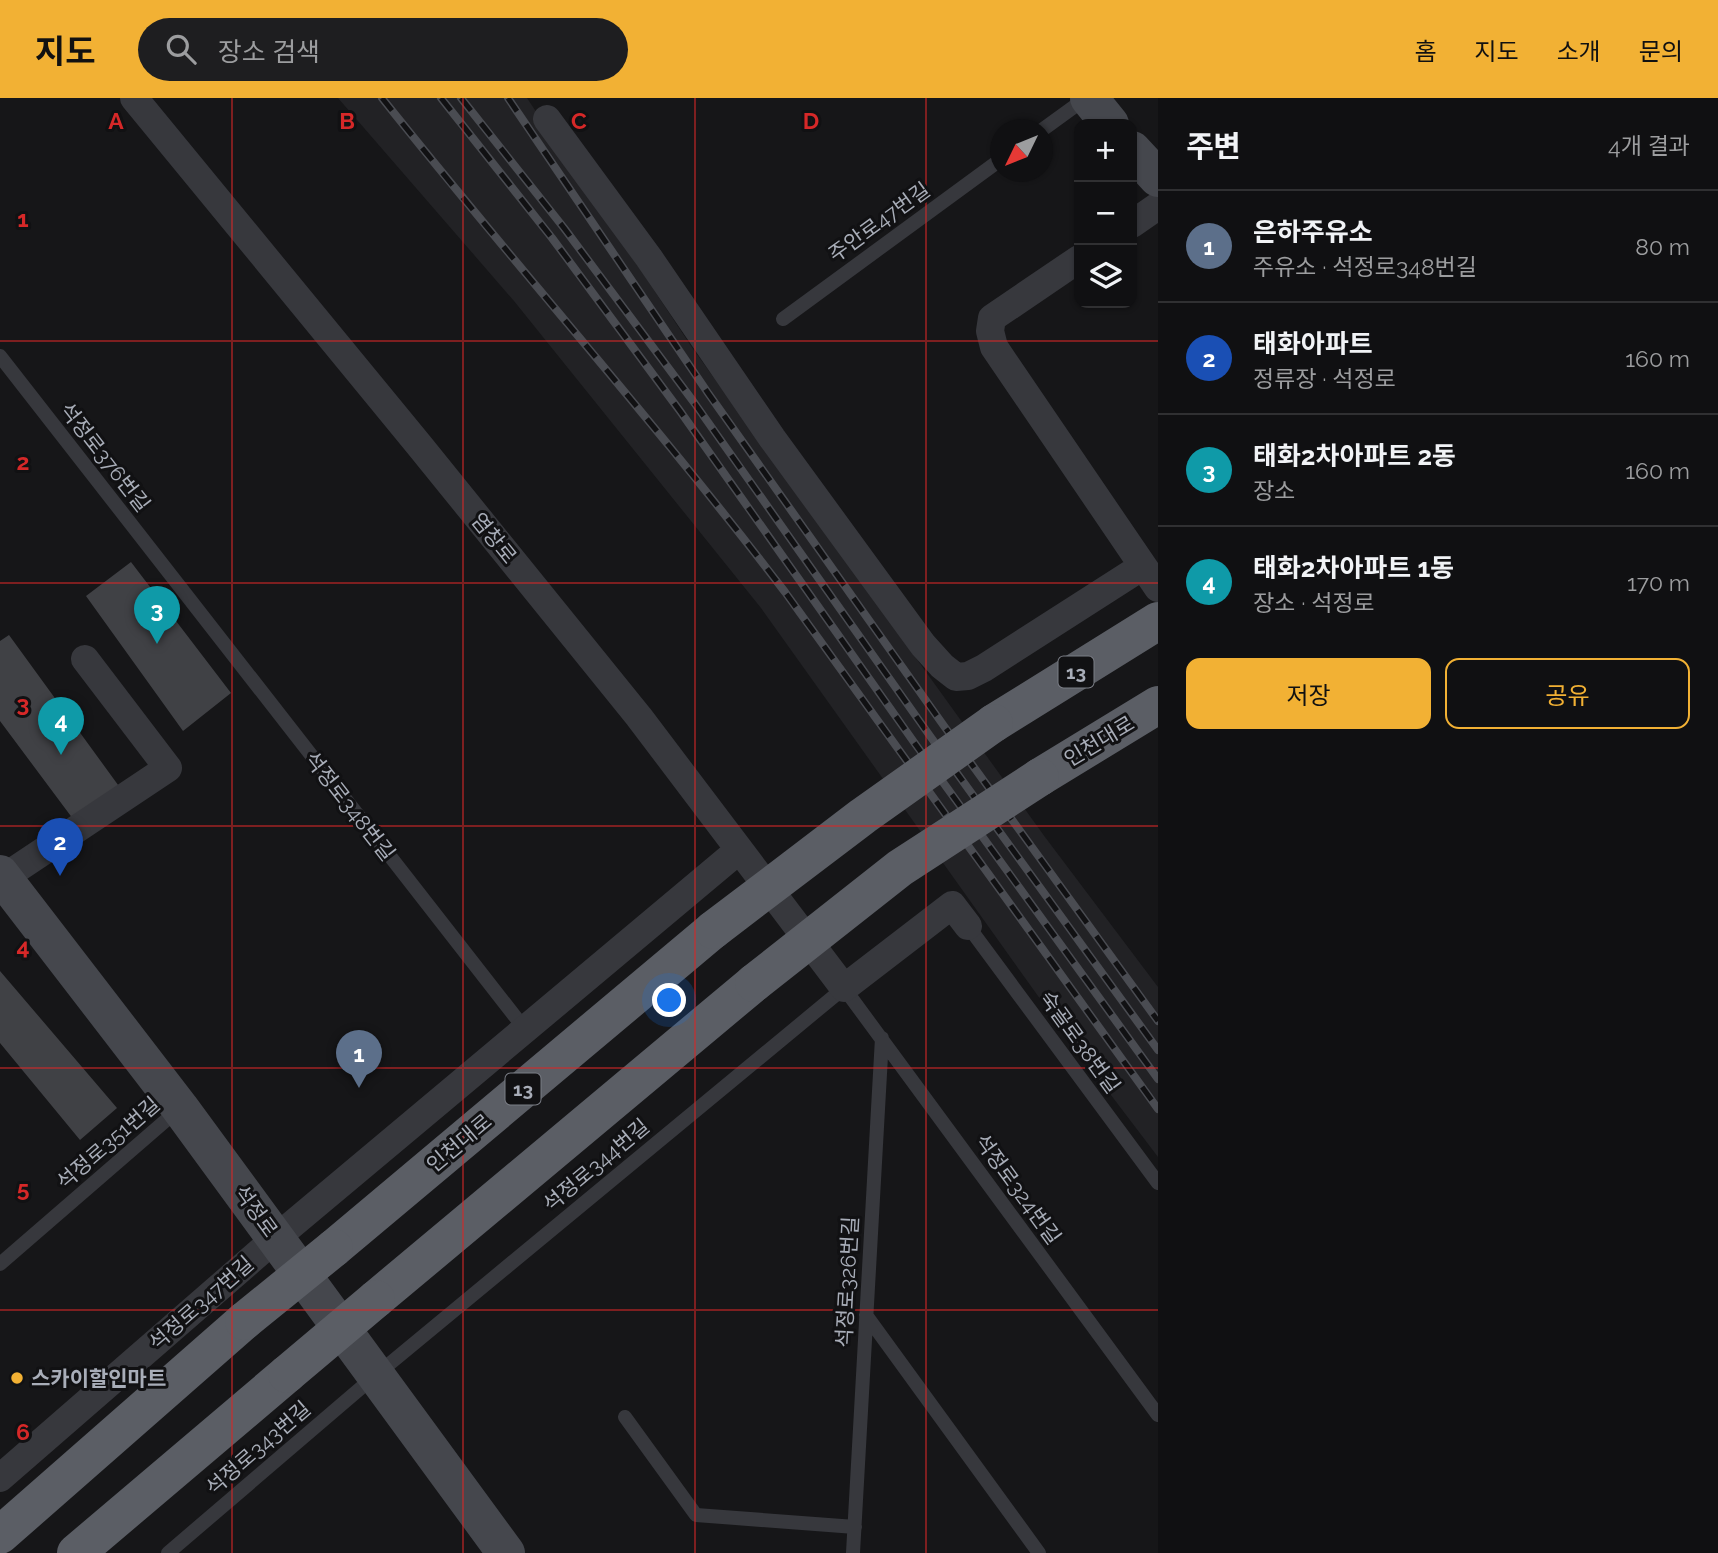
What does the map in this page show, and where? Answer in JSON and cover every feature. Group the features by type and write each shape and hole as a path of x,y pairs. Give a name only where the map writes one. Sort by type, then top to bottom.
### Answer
{"highway":[{"name":"인천대로","path":"0,1535 244,1321 713,930 863,816 995,723 1158,621"},
{"name":"인천대로","path":"76,1553 754,983 900,869 1040,777 1158,705"}],"main road":[{"path":"1088,98 1106,119"},
{"path":"1137,155 1158,178"},
{"name":"석정로","path":"2,876 180,1108 506,1553"}],"street":[{"name":"염창로","path":"134,98 639,717 844,988"},
{"path":"547,119 649,258 804,481 923,645 956,677 968,676 984,668 1150,577 994,347 990,331 992,318 1074,263"},
{"path":"1137,221 1158,206"},
{"path":"2,876 167,768 85,659"},
{"path":"276,1238 739,850"},
{"path":"844,988 952,905 968,926"},
{"name":"석정로347번길","path":"0,1478 276,1238"}],"lane":[{"path":"1053,122 1088,98"},
{"name":"주안로47번길","path":"783,318 990,167"},
{"name":"석정로376번길","path":"0,356 177,584"},
{"name":"석정로348번길","path":"177,584 524,1028"},
{"name":"숙골로38번길","path":"968,926 1158,1183"},
{"name":"석정로324번길","path":"844,988 1158,1415"},
{"name":"석정로344번길","path":"376,1375 844,988"},
{"name":"석정로326번길","path":"853,1553 882,1038"},
{"name":"석정로351번길","path":"0,1264 180,1108"},
{"path":"866,1315 1038,1553"},
{"name":"석정로343번길","path":"168,1553 376,1375"},
{"path":"625,1417 696,1515 855,1527"}],"shaded area":[{"path":"338,98 527,98 691,346 1045,837 1158,987 1158,1157 1073,1045 761,608 514,301"}],"building":[{"path":"131,562 231,693 183,731 86,596"},
{"path":"9,635 121,789 76,823 0,721 0,641"},
{"path":"0,971 117,1108 80,1140 0,1043"}],"railway":[{"path":"382,98 686,467 785,592 1158,1109"},
{"path":"441,98 552,238 680,411 916,745 1158,1079"},
{"path":"461,98 564,228 693,401 930,736 1158,1050"},
{"path":"508,98 708,393 944,726 1158,1021"}],"place":[{"name":"태화2차아파트 2동","path":"157,644"},
{"name":"태화2차아파트 1동","path":"61,755"},
{"name":"태화아파트","path":"60,876"},
{"name":"은하주유소","path":"359,1088"},
{"name":"스카이할인마트","path":"17,1378"}]}
